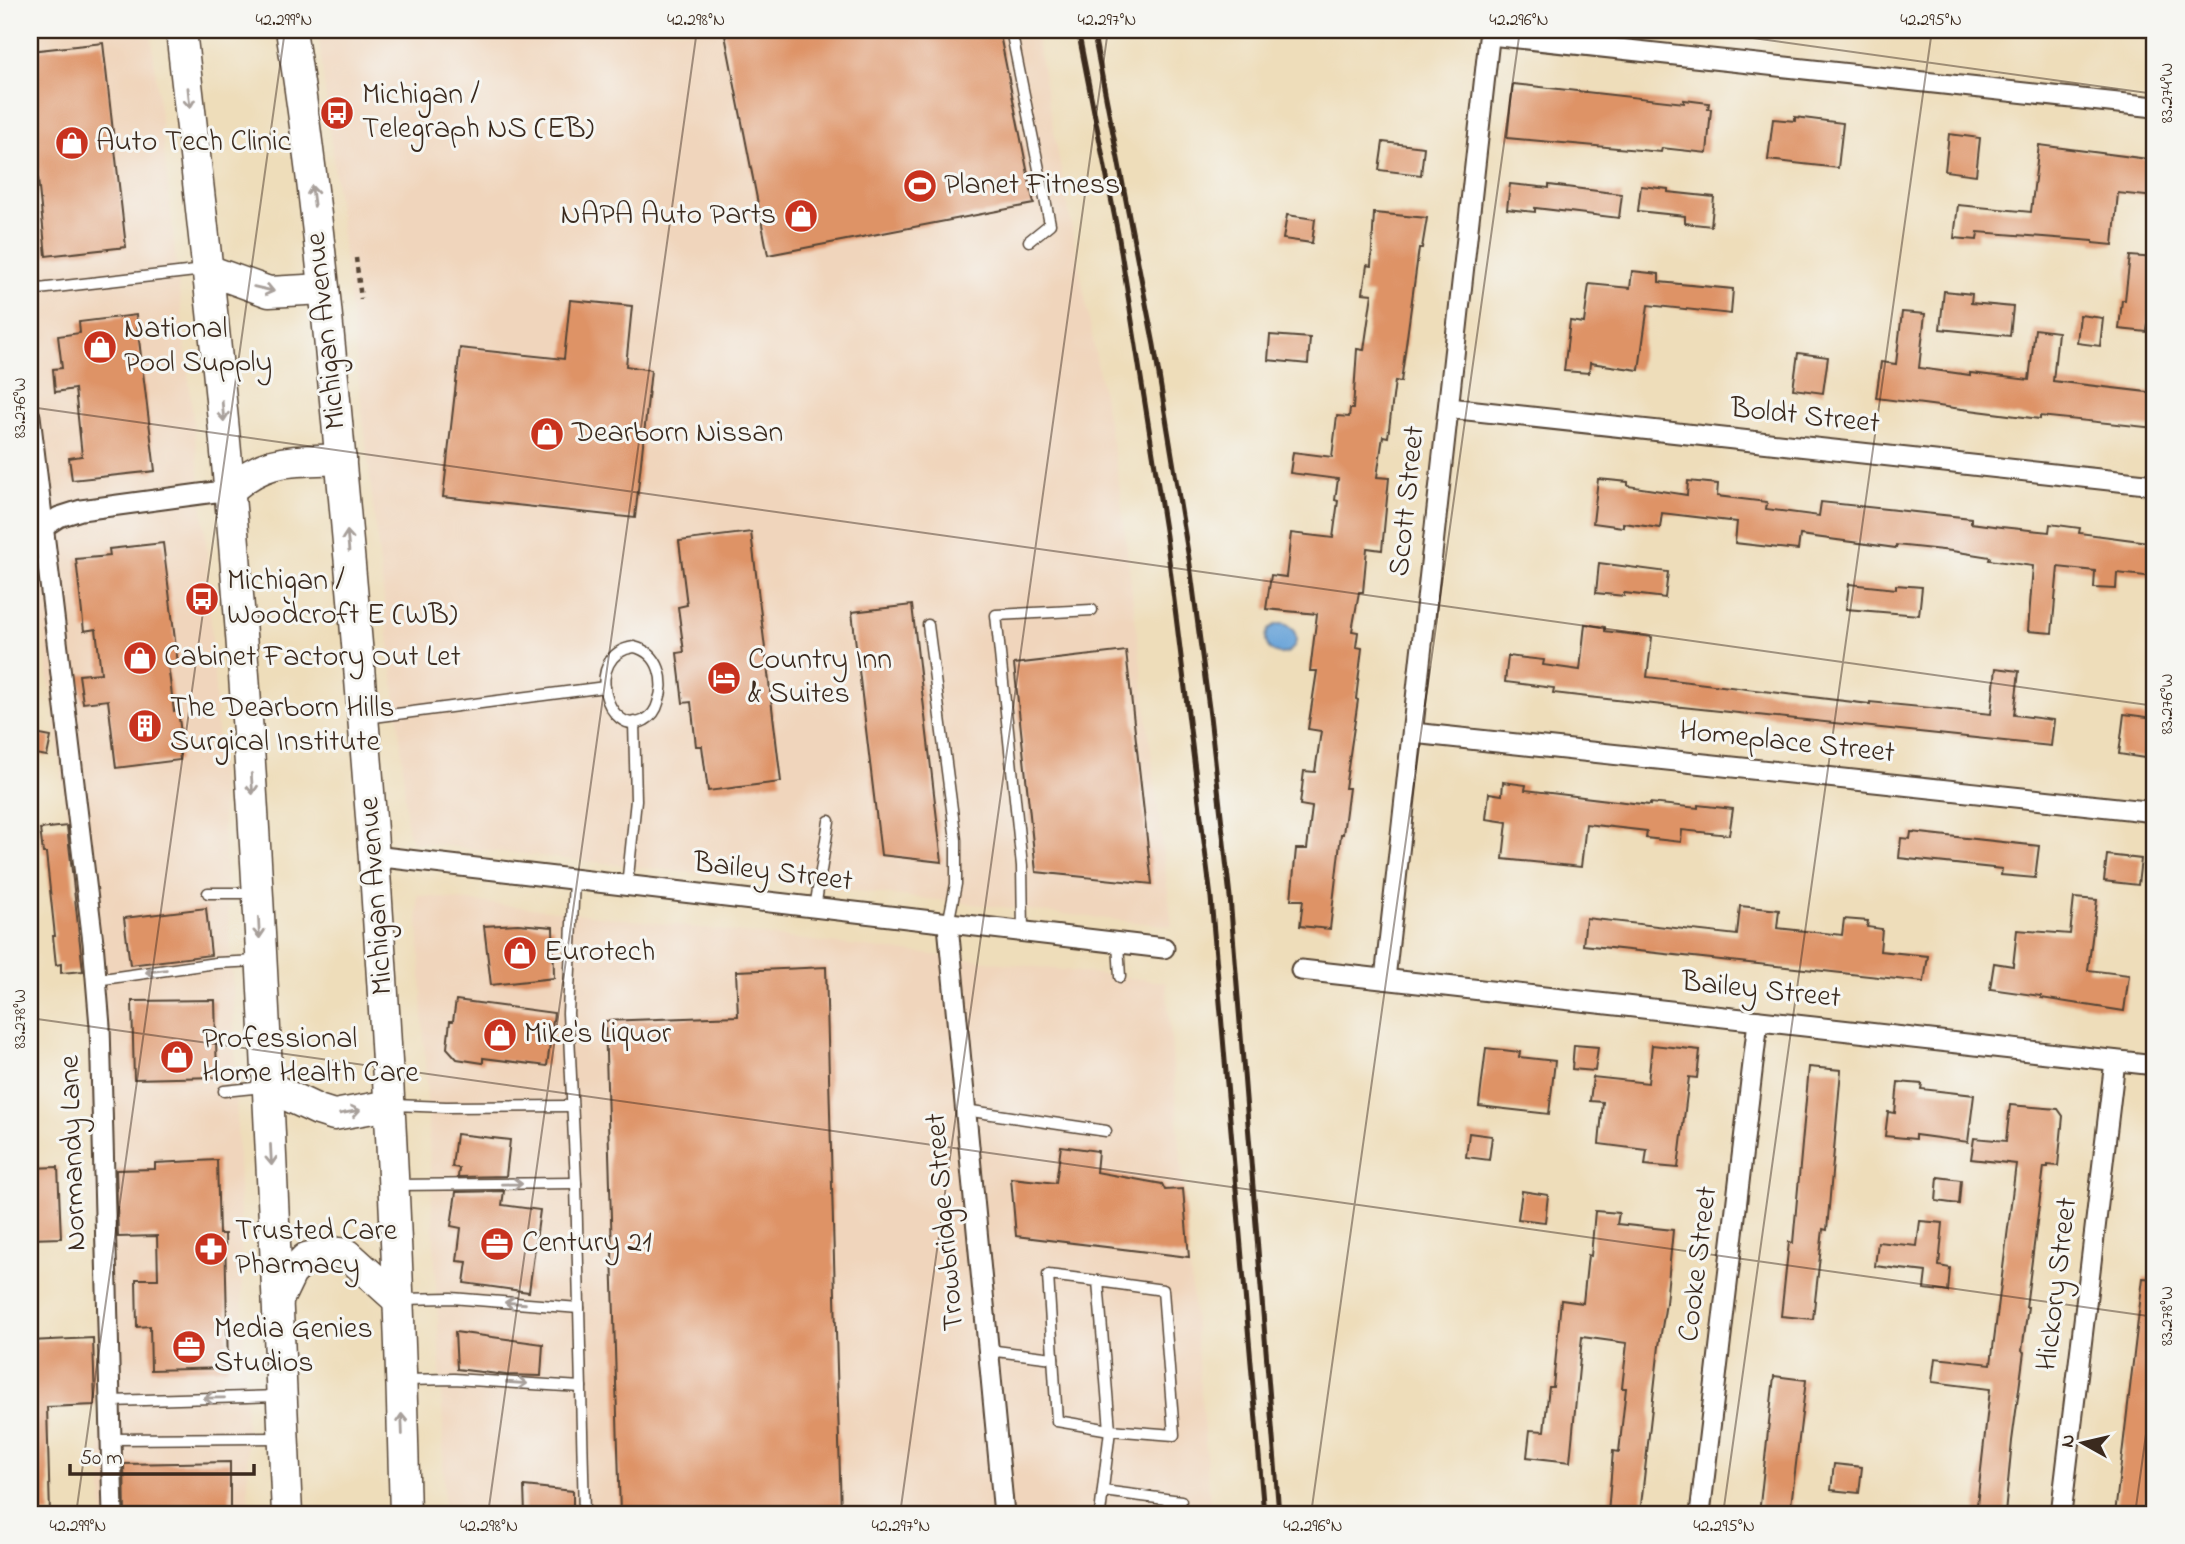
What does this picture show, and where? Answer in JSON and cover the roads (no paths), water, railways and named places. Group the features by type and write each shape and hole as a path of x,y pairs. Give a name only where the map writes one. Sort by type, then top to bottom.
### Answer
{"main road":[{"path":"181,30 230,490 251,777 287,1514"},
{"name":"Michigan Avenue","path":"291,30 324,289 364,718 390,1105 405,1514"},
{"path":"208,270 269,292 324,289"},
{"path":"230,490 244,477 262,467 281,462 341,459"},
{"path":"267,1086 334,1115 390,1105"},
{"path":"278,1300 291,1273 306,1258 329,1252 347,1254 397,1299"}],"street":[{"path":"1490,32 2155,107"},
{"name":"Scott Street","path":"1385,979 1490,32"},
{"name":"Boldt Street","path":"1449,408 2155,485"},
{"name":"Normandy Lane","path":"30,416 36,531 96,979 101,1039 113,1514"},
{"path":"36,531 59,517 81,510 230,490"},
{"name":"Homeplace Street","path":"1413,733 2155,812"},
{"name":"Bailey Street","path":"374,856 948,925 1164,948"},
{"name":"Trowbridge Street","path":"948,925 1004,1514"},
{"name":"Bailey Street","path":"1301,970 2155,1065"},
{"name":"Cooke Street","path":"1700,1514 1758,1021"},
{"name":"Hickory Street","path":"2061,1514 2115,1061"}],"lane":[{"path":"1011,30 1050,224 1029,240"},
{"path":"30,289 208,270"},
{"path":"1023,933 1022,866 996,615 1092,610"},
{"path":"928,625 956,840 956,884 948,925"},
{"path":"634,647 645,649 652,657 661,678 656,710 649,718 639,723 634,722 621,718 611,708 607,701 605,673 608,663 617,653 634,647"},
{"path":"364,718 605,687"},
{"path":"627,886 636,800 634,722"},
{"path":"815,909 829,821"},
{"path":"574,879 568,1013 576,1183 584,1514"},
{"path":"208,893 257,893"},
{"path":"1118,943 1120,977"},
{"path":"96,979 216,963 261,961"},
{"path":"224,1091 267,1086"},
{"path":"390,1105 572,1106"},
{"path":"965,1110 1105,1131"},
{"path":"393,1185 576,1183"},
{"path":"1048,1275 1098,1281 1163,1290 1174,1435 1110,1430 1057,1421 1048,1275"},
{"path":"1098,1281 1110,1430 1100,1514"},
{"path":"397,1299 451,1298 579,1308"},
{"path":"988,1350 1053,1358"},
{"path":"400,1380 454,1379 581,1388"},
{"path":"110,1401 282,1396"},
{"path":"111,1440 284,1438"},
{"path":"1103,1491 1181,1501"}],"water":[{"path":"1281,624 1292,628 1296,639 1292,650 1281,654 1270,650 1266,639 1270,628"}],"railway":[{"path":"1078,30 1119,239 1166,536 1211,898 1264,1514"},
{"path":"1093,30 1154,345 1190,565 1210,716 1230,897 1279,1514"}],"place":[{"name":"Michigan / Telegraph NS (EB)","path":"337,113"},
{"name":"Auto Tech Clinic","path":"72,143"},
{"name":"Planet Fitness","path":"920,186"},
{"name":"NAPA Auto Parts","path":"801,216"},
{"name":"National Pool Supply","path":"100,347"},
{"name":"Dearborn Nissan","path":"547,434"},
{"name":"Michigan / Woodcroft E (WB)","path":"202,599"},
{"name":"Cabinet Factory Out Let","path":"140,658"},
{"name":"Country Inn & Suites","path":"724,678"},
{"name":"The Dearborn Hills Surgical Institute","path":"145,726"},
{"name":"Eurotech","path":"520,953"},
{"name":"Mike's Liquor","path":"500,1035"},
{"name":"Professional Home Health Care","path":"177,1057"},
{"name":"Century 21","path":"497,1244"},
{"name":"Trusted Care Pharmacy","path":"211,1249"},
{"name":"Media Genies Studios","path":"189,1347"}]}
